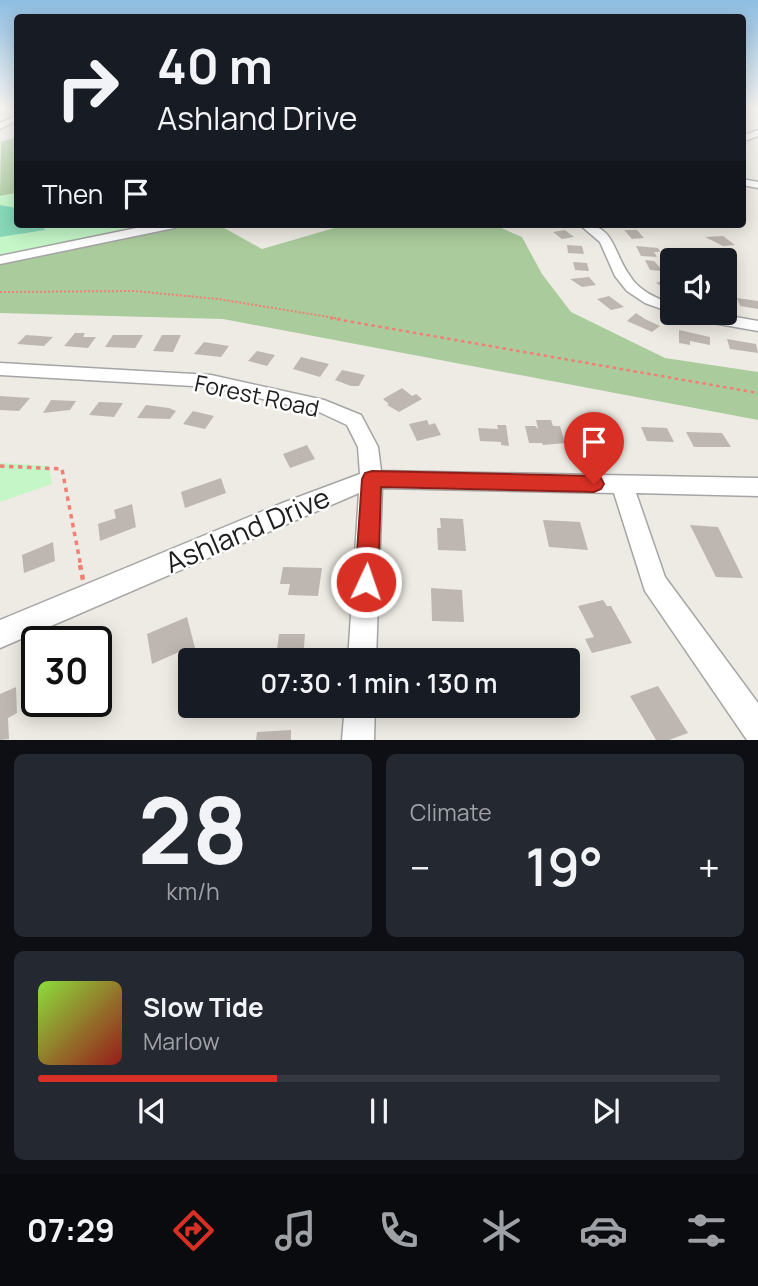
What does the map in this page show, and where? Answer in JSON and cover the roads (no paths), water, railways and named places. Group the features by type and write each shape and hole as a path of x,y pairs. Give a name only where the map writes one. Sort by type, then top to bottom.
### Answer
{"street":[{"path":"0,260 155,228"},
{"path":"592,228 609,242 621,275 632,289 660,305"},
{"path":"737,322 758,326"},
{"name":"Forest Road","path":"0,369 211,381 324,407 354,421 368,447 372,479 363,648"},
{"name":"Ashland Drive","path":"0,634 293,509 372,479 758,487"},
{"path":"622,484 654,583 758,729"},
{"path":"358,740 359,718"}]}
